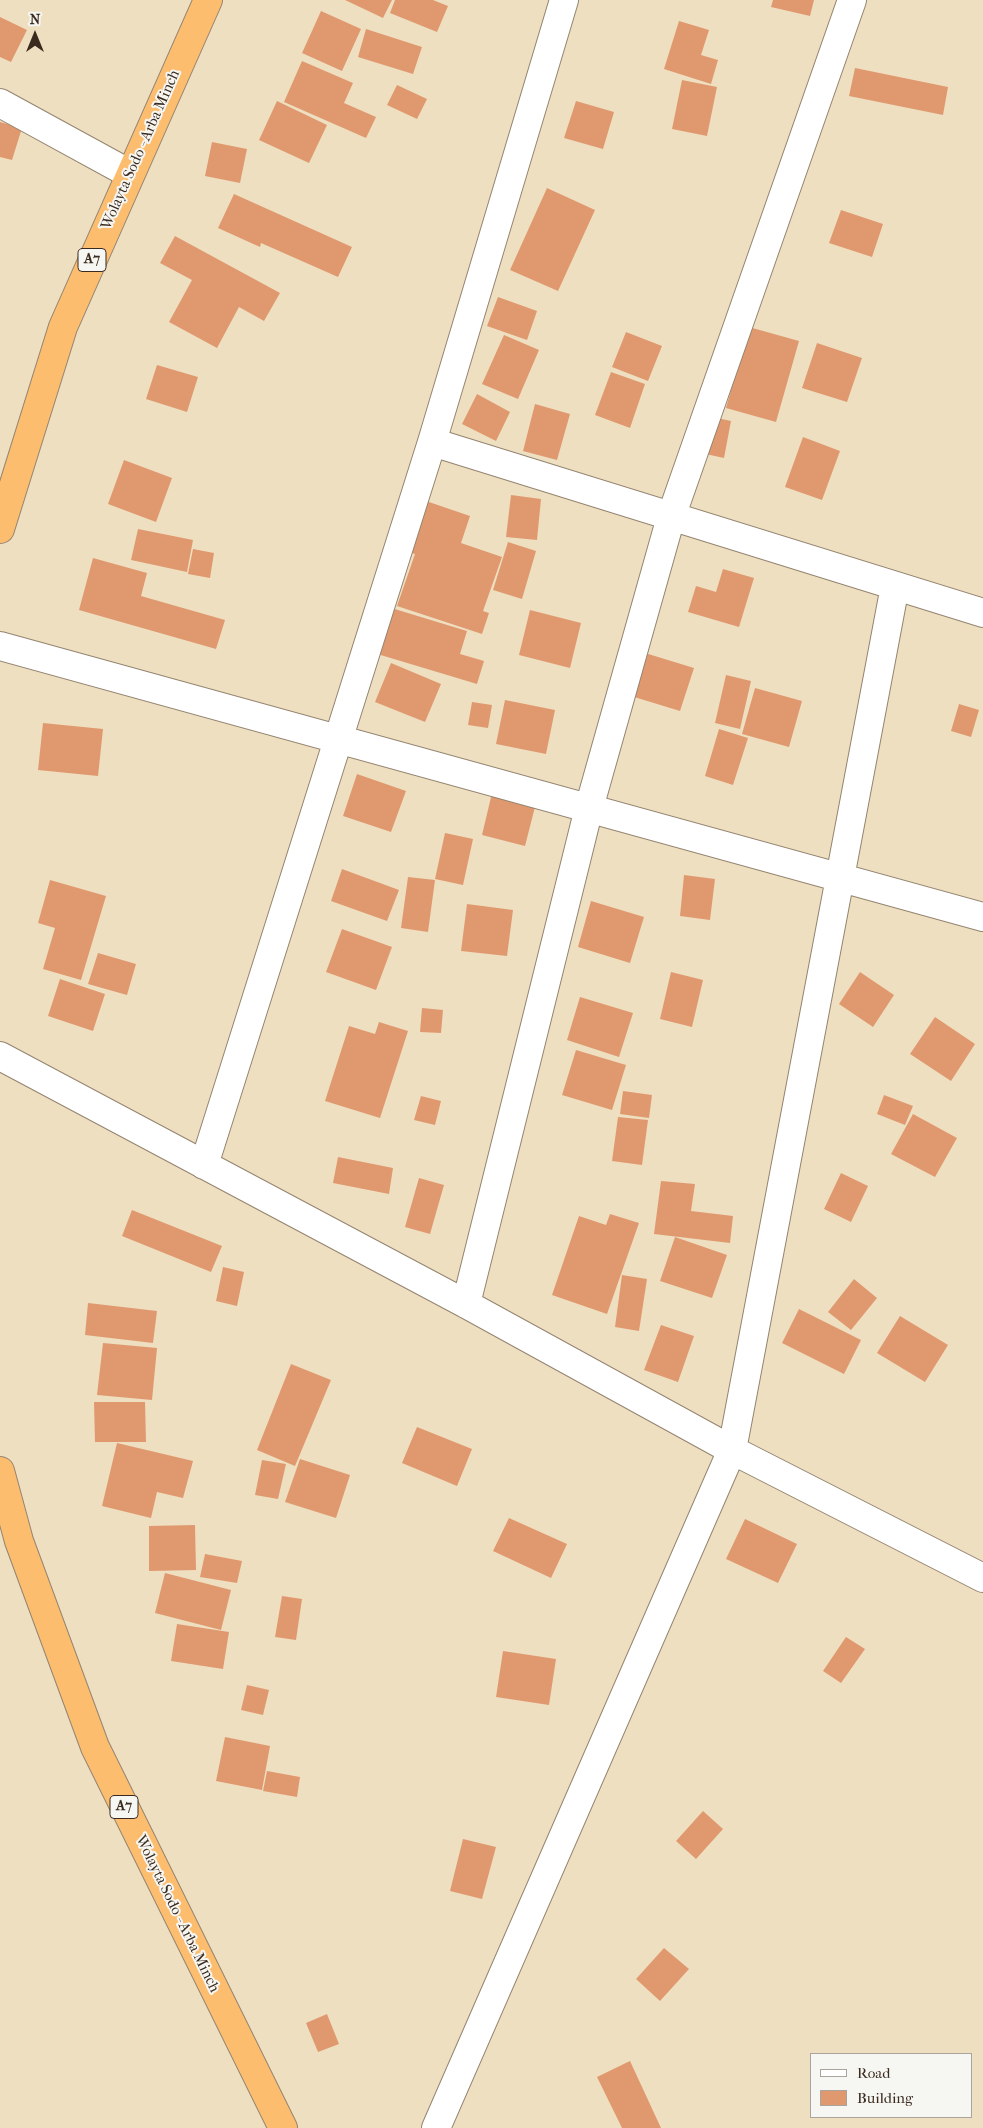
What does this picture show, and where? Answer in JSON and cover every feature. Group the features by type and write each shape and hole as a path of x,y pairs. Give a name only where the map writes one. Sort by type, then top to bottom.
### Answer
{"highway":[{"name":"Wolayta Sodo - Arba Minch","path":"0,528 63,326 208,0"},
{"name":"Wolayta Sodo - Arba Minch","path":"0,1471 19,1541 94,1747 283,2128"}],"street":[{"path":"204,1165 432,442 564,0"},
{"path":"466,1304 589,808 671,518 852,0"},
{"path":"0,103 130,174"},
{"path":"432,442 671,518 983,613"},
{"path":"436,2128 732,1450 895,586"},
{"path":"0,646 983,917"},
{"path":"0,1056 466,1304 732,1450 983,1578"}],"building":[{"path":"345,0 392,0 383,18"},
{"path":"395,0 433,0 448,6 437,32 390,13"},
{"path":"773,0 814,0 810,16 771,7"},
{"path":"321,11 361,29 342,71 302,53"},
{"path":"0,17 27,30 11,62 0,57"},
{"path":"679,21 709,30 701,55 718,60 711,84 664,69"},
{"path":"366,29 422,47 413,74 358,57"},
{"path":"302,61 353,83 344,103 376,117 366,138 284,102"},
{"path":"855,68 948,87 943,115 849,96"},
{"path":"682,80 717,87 707,136 672,129"},
{"path":"397,85 427,99 417,119 387,105"},
{"path":"277,101 327,125 309,163 259,140"},
{"path":"576,101 614,112 603,149 564,138"},
{"path":"0,122 22,128 12,160 0,157"},
{"path":"212,142 247,149 240,183 205,176"},
{"path":"547,188 595,210 558,291 510,270"},
{"path":"234,194 352,247 338,277 261,243 260,247 218,228"},
{"path":"841,210 883,224 872,257 829,243"},
{"path":"175,236 280,293 264,321 239,307 217,348 169,322 192,280 160,263"},
{"path":"498,297 537,311 527,340 487,326"},
{"path":"749,327 799,341 776,422 726,408"},
{"path":"626,332 662,346 648,381 612,367"},
{"path":"504,335 539,350 518,399 482,384"},
{"path":"817,343 862,358 847,402 802,388"},
{"path":"157,365 198,377 187,412 146,399"},
{"path":"611,372 645,384 630,428 595,415"},
{"path":"477,394 510,412 496,441 462,424"},
{"path":"535,404 570,414 557,460 523,451"},
{"path":"708,416 731,421 724,458 701,453"},
{"path":"803,437 840,451 822,500 785,487"},
{"path":"124,460 172,478 156,522 108,504"},
{"path":"511,495 541,499 537,540 506,537"},
{"path":"426,501 470,516 461,543 502,557 483,611 489,613 482,634 397,606 415,554 408,552"},
{"path":"138,529 193,540 187,572 131,560"},
{"path":"508,542 536,551 522,599 493,590"},
{"path":"193,549 214,553 210,578 188,574"},
{"path":"93,558 147,573 141,596 225,620 216,649 79,610"},
{"path":"723,569 754,578 739,627 688,612 696,586 716,592"},
{"path":"388,607 467,631 460,654 484,661 477,684 374,653"},
{"path":"530,610 581,623 570,668 519,655"},
{"path":"645,653 694,668 680,711 631,696"},
{"path":"391,663 441,684 425,722 375,702"},
{"path":"726,675 751,681 740,729 715,723"},
{"path":"755,688 802,701 789,747 742,734"},
{"path":"505,700 555,710 546,754 496,744"},
{"path":"472,702 492,705 488,728 468,725"},
{"path":"959,704 979,710 971,737 951,731"},
{"path":"43,723 103,729 98,776 38,770"},
{"path":"719,729 748,738 733,785 705,776"},
{"path":"357,774 406,791 391,832 343,816"},
{"path":"492,793 536,803 525,846 482,835"},
{"path":"445,833 473,839 463,885 435,879"},
{"path":"342,869 399,890 387,921 331,901"},
{"path":"684,875 715,879 710,920 680,916"},
{"path":"408,877 435,880 428,932 401,928"},
{"path":"50,880 106,896 81,980 43,969 55,928 38,923"},
{"path":"591,901 644,917 630,963 578,947"},
{"path":"467,904 513,910 507,956 461,951"},
{"path":"342,929 392,947 376,990 326,972"},
{"path":"98,953 136,964 127,995 88,984"},
{"path":"671,972 703,980 692,1027 660,1019"},
{"path":"860,972 894,995 873,1027 839,1004"},
{"path":"60,979 105,994 93,1031 48,1016"},
{"path":"580,997 633,1013 619,1057 567,1040"},
{"path":"422,1008 443,1010 441,1033 420,1032"},
{"path":"935,1017 975,1044 951,1081 910,1054"},
{"path":"379,1022 408,1031 380,1118 325,1101 349,1026 375,1034"},
{"path":"576,1050 626,1065 612,1110 562,1095"},
{"path":"623,1091 652,1095 649,1118 620,1114"},
{"path":"884,1095 913,1106 905,1125 877,1114"},
{"path":"421,1096 441,1101 435,1125 414,1120"},
{"path":"913,1114 957,1138 935,1177 891,1154"},
{"path":"618,1117 648,1120 642,1165 612,1161"},
{"path":"338,1157 393,1168 389,1194 333,1183"},
{"path":"841,1173 868,1186 851,1222 824,1209"},
{"path":"419,1178 444,1185 430,1234 405,1227"},
{"path":"661,1181 695,1184 691,1211 733,1216 730,1243 654,1234"},
{"path":"132,1210 222,1246 211,1272 122,1236"},
{"path":"610,1214 639,1223 607,1314 552,1295 579,1216 606,1225"},
{"path":"675,1237 727,1255 712,1298 660,1281"},
{"path":"223,1267 244,1272 237,1306 216,1301"},
{"path":"622,1275 647,1279 639,1331 615,1327"},
{"path":"854,1279 877,1298 851,1330 828,1312"},
{"path":"88,1303 157,1311 153,1343 85,1335"},
{"path":"799,1309 861,1340 844,1374 782,1343"},
{"path":"900,1316 948,1345 925,1382 877,1353"},
{"path":"661,1325 694,1336 678,1382 644,1370"},
{"path":"103,1343 157,1348 152,1400 97,1395"},
{"path":"291,1364 331,1380 295,1466 257,1450"},
{"path":"94,1402 145,1402 146,1442 95,1442"},
{"path":"417,1427 472,1449 457,1486 402,1463"},
{"path":"117,1443 193,1461 183,1498 157,1492 151,1518 102,1506"},
{"path":"300,1459 350,1475 336,1518 285,1502"},
{"path":"262,1460 286,1464 278,1499 255,1495"},
{"path":"509,1518 567,1544 551,1578 493,1551"},
{"path":"745,1519 797,1544 778,1583 726,1559"},
{"path":"195,1525 196,1570 149,1571 149,1526"},
{"path":"205,1554 242,1561 237,1583 200,1577"},
{"path":"165,1573 231,1590 221,1630 155,1613"},
{"path":"282,1596 302,1599 296,1640 275,1637"},
{"path":"177,1624 229,1632 223,1669 171,1661"},
{"path":"846,1637 865,1649 841,1683 823,1671"},
{"path":"503,1651 556,1659 549,1705 496,1697"},
{"path":"247,1685 269,1690 263,1715 241,1710"},
{"path":"225,1737 270,1746 262,1790 216,1781"},
{"path":"267,1771 300,1777 297,1797 263,1791"},
{"path":"703,1811 723,1829 696,1859 676,1841"},
{"path":"463,1839 496,1847 482,1899 450,1891"},
{"path":"664,1948 689,1969 660,2001 636,1979"},
{"path":"327,2014 339,2044 318,2052 306,2023"},
{"path":"630,2061 661,2128 622,2128 597,2077"}]}
